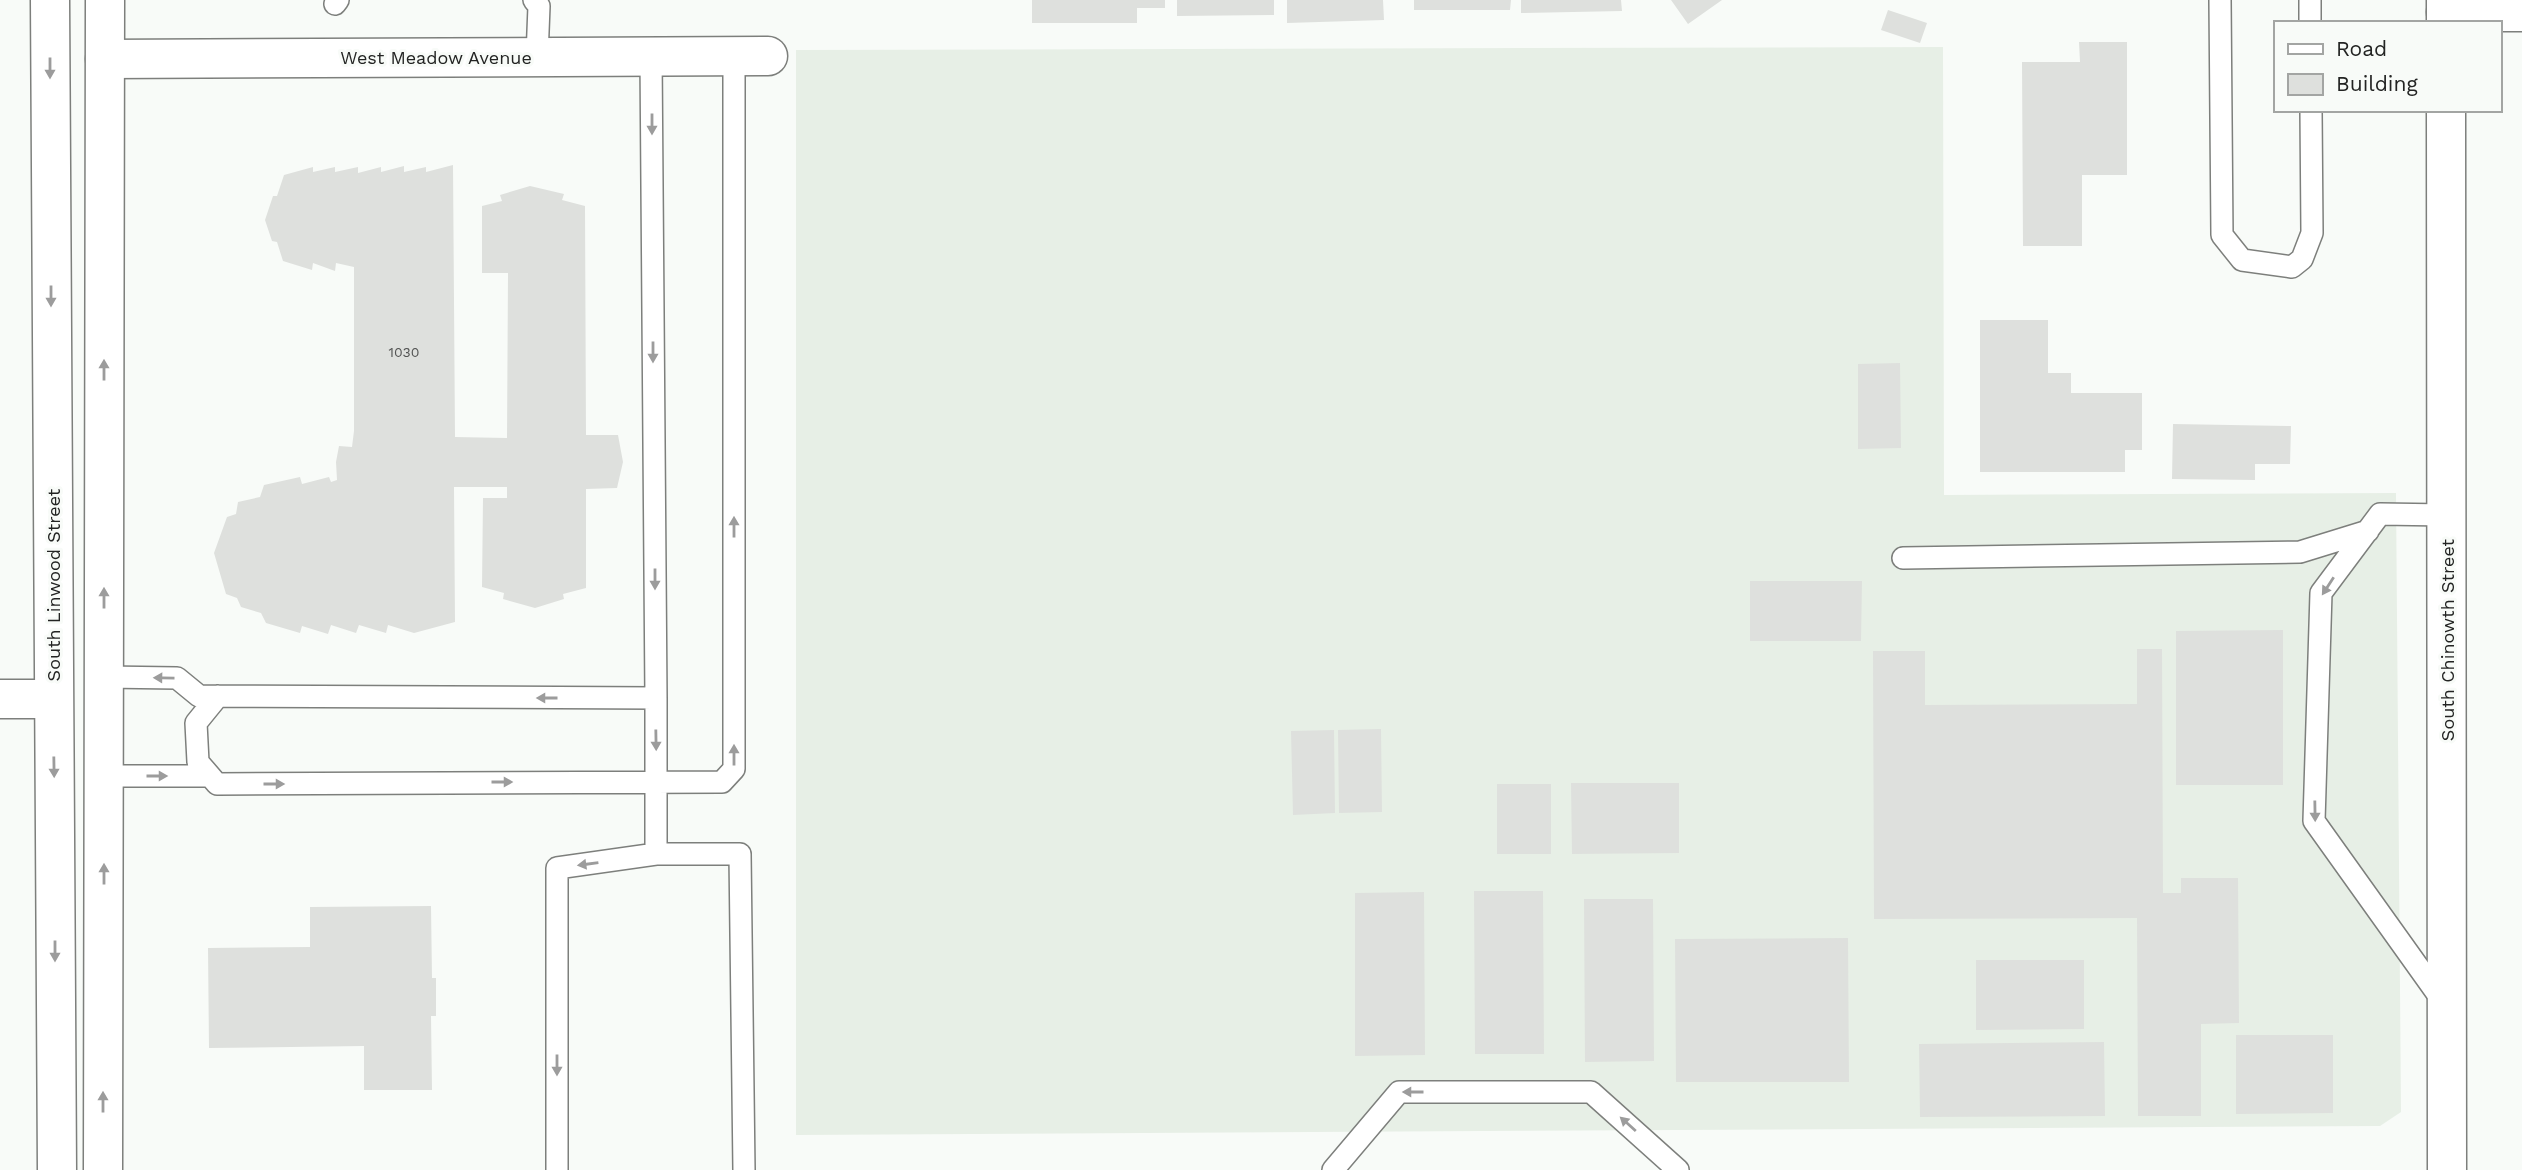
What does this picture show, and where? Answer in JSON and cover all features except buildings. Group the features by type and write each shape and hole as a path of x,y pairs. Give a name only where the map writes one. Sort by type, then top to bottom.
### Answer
{"street":[{"name":"South Linwood Street","path":"50,0 57,1170"},
{"path":"75,0 75,30 105,59"},
{"path":"103,1170 105,0"},
{"path":"2446,11 2522,12"},
{"name":"West Meadow Avenue","path":"105,59 751,56"},
{"name":"South Chinowth Street","path":"2446,112 2447,1170"},
{"path":"0,699 53,699 68,696 81,689 98,656 103,635"}],"lane":[{"path":"534,0 538,6 537,57"},
{"path":"2220,0 2222,234 2242,260 2292,267 2302,259 2312,233 2311,112"},
{"path":"2310,0 2310,21"},
{"path":"651,56 656,854"},
{"path":"218,696 196,723 198,762 217,784 722,782 734,769 751,56"},
{"path":"2447,514 2380,514 2321,593 2314,821 2447,1007"},
{"path":"1903,558 2300,552 2368,531"},
{"path":"104,677 177,678 199,696 656,698"},
{"path":"104,776 209,776"},
{"path":"557,1170 557,869 656,854 740,854 744,1170"},
{"path":"1333,1170 1399,1092 1591,1091 1678,1170"}],"shaded area":[{"path":"1943,47 1944,495 2396,493 2401,1112 2380,1126 796,1135 796,50"}]}
